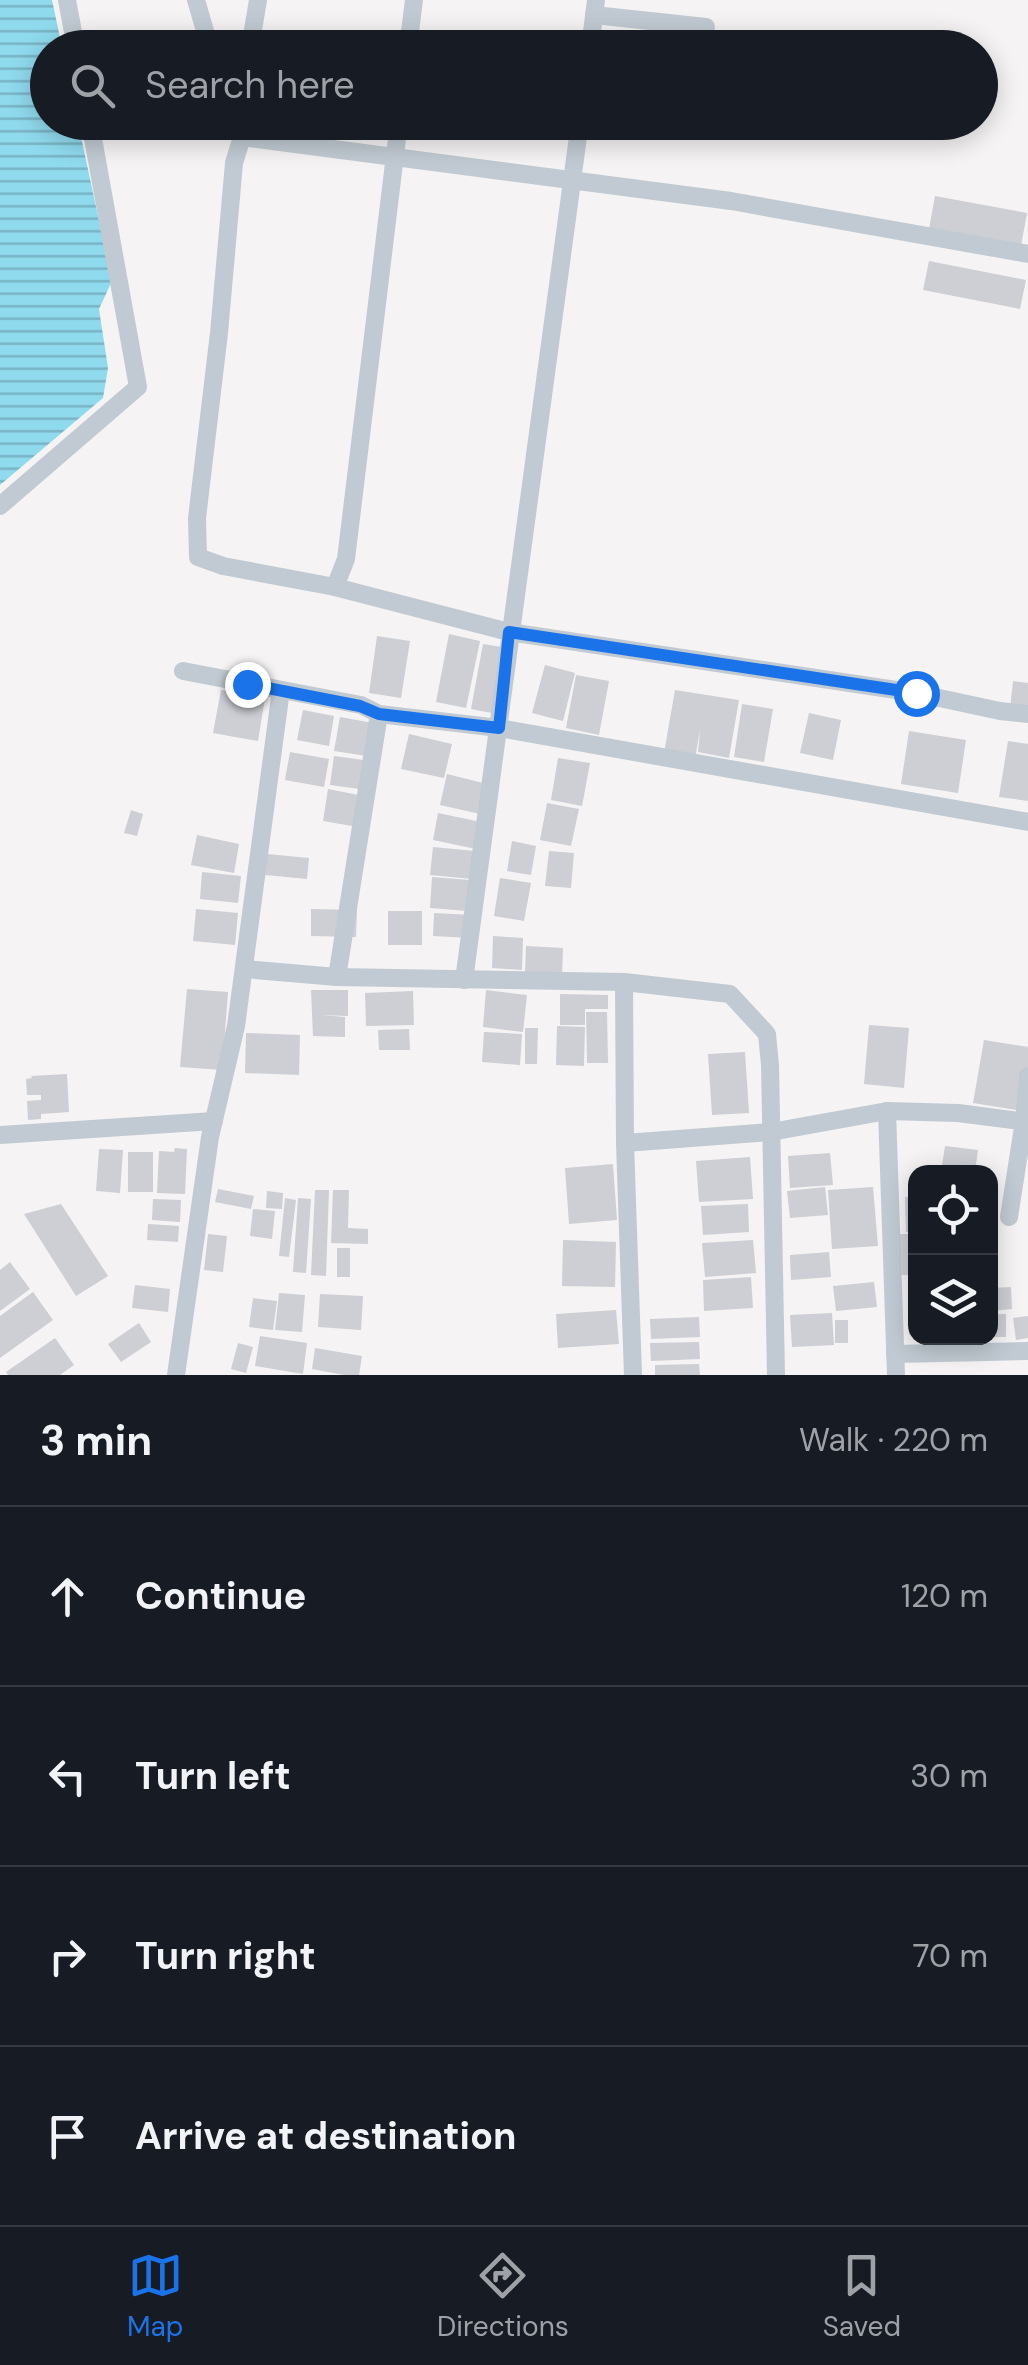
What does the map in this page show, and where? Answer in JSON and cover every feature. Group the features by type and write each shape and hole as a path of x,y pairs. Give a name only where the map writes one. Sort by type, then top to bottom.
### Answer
{"street":[{"path":"67,0 73,30"},
{"path":"196,0 205,30"},
{"path":"253,30 258,0"},
{"path":"410,30 414,0"},
{"path":"596,8 706,28"},
{"path":"0,506 138,386 93,140"},
{"path":"238,140 197,518 198,557 509,632 916,693 1028,714"},
{"path":"295,140 394,158 730,201 1028,254"},
{"path":"335,587 346,559 396,140"},
{"path":"464,980 577,140"},
{"path":"183,671 360,706 379,714 499,728 1028,822"},
{"path":"176,1375 214,1122 236,1026 281,690"},
{"path":"337,977 379,714"},
{"path":"244,970 337,977 624,982 730,994 767,1034 776,1375"},
{"path":"624,982 633,1375"},
{"path":"1008,1217 1026,1122 1028,1076"},
{"path":"626,1143 771,1132 887,1111 958,1113 1026,1122"},
{"path":"887,1111 896,1375"},
{"path":"0,1134 214,1122"},
{"path":"896,1354 1028,1351"}],"water":[{"path":"0,0 52,0 58,30 30,30 30,140 82,140 112,281 99,309 108,368 103,398 0,485"}],"building":[{"path":"935,196 1027,213 1021,246 929,229"},
{"path":"929,261 1026,280 1020,309 923,290"},
{"path":"449,634 480,641 466,708 436,702"},
{"path":"377,636 410,641 401,698 369,693"},
{"path":"483,644 514,649 502,715 471,709"},
{"path":"545,665 575,673 563,721 532,713"},
{"path":"576,675 609,681 599,735 566,728"},
{"path":"1013,681 1028,683 1028,720 1009,717"},
{"path":"221,690 265,698 258,741 213,733"},
{"path":"675,690 739,700 729,758 698,752 700,730 695,759 664,753"},
{"path":"742,704 773,709 764,762 734,757"},
{"path":"303,710 334,716 329,746 297,740"},
{"path":"809,713 841,720 833,760 800,753"},
{"path":"340,717 379,724 373,757 334,751"},
{"path":"909,731 966,740 958,793 901,784"},
{"path":"409,734 452,744 444,778 401,769"},
{"path":"1008,741 1028,744 1028,801 999,797"},
{"path":"290,752 329,759 324,787 285,780"},
{"path":"334,756 371,761 367,790 330,785"},
{"path":"558,758 590,763 582,806 551,800"},
{"path":"447,774 487,784 480,814 440,805"},
{"path":"328,789 369,797 364,828 323,821"},
{"path":"547,803 579,809 571,846 540,840"},
{"path":"131,810 143,814 137,836 124,833"},
{"path":"438,813 481,822 476,849 433,840"},
{"path":"197,835 239,844 234,873 191,865"},
{"path":"512,841 536,846 531,875 507,871"},
{"path":"433,847 475,851 472,879 430,875"},
{"path":"549,851 574,853 571,888 545,886"},
{"path":"267,854 309,858 307,879 265,875"},
{"path":"202,872 241,876 238,903 200,899"},
{"path":"432,877 470,880 468,911 430,908"},
{"path":"500,878 531,883 524,921 494,916"},
{"path":"196,909 238,913 235,945 193,941"},
{"path":"311,909 357,910 356,937 311,936"},
{"path":"388,911 422,911 422,945 388,945"},
{"path":"434,913 472,915 471,938 433,936"},
{"path":"493,936 523,938 522,970 492,968"},
{"path":"526,946 563,948 562,976 525,974"},
{"path":"187,989 228,992 222,1070 180,1067"},
{"path":"311,990 348,990 348,1016 320,1015 345,1017 345,1037 313,1036"},
{"path":"486,990 527,995 523,1032 483,1027"},
{"path":"413,991 414,1025 366,1026 365,993"},
{"path":"560,994 608,995 608,1009 585,1009 585,1025 560,1025"},
{"path":"586,1012 607,1012 608,1063 587,1063"},
{"path":"869,1025 909,1028 904,1088 864,1084"},
{"path":"557,1026 585,1027 584,1066 556,1065"},
{"path":"525,1028 538,1028 537,1064 525,1064"},
{"path":"409,1029 410,1050 379,1050 378,1030"},
{"path":"484,1032 522,1034 520,1065 482,1062"},
{"path":"246,1033 300,1035 299,1075 245,1073"},
{"path":"984,1040 1028,1047 1028,1112 973,1103"},
{"path":"745,1052 749,1113 712,1115 708,1054"},
{"path":"67,1074 69,1112 41,1114 41,1119 28,1120 27,1101 41,1100 41,1095 27,1095 26,1079"},
{"path":"945,1146 978,1150 976,1165 942,1165"},
{"path":"175,1148 187,1149 185,1194 157,1193 159,1151 174,1152"},
{"path":"99,1149 123,1150 120,1193 96,1191"},
{"path":"128,1152 153,1152 153,1192 128,1192"},
{"path":"830,1153 833,1185 790,1188 788,1156"},
{"path":"750,1157 753,1199 699,1202 696,1161"},
{"path":"613,1164 617,1220 569,1224 565,1168"},
{"path":"825,1187 828,1215 790,1218 787,1191"},
{"path":"873,1187 878,1246 832,1249 828,1190"},
{"path":"218,1189 254,1196 251,1209 215,1202"},
{"path":"315,1190 329,1190 326,1276 311,1275"},
{"path":"333,1190 349,1190 348,1228 368,1229 368,1244 331,1243"},
{"path":"267,1191 283,1193 282,1209 266,1208"},
{"path":"905,1197 908,1197 908,1232"},
{"path":"285,1198 296,1200 289,1257 279,1256"},
{"path":"298,1198 311,1199 306,1273 293,1272"},
{"path":"153,1199 181,1200 180,1222 152,1220"},
{"path":"61,1204 108,1276 76,1296 24,1214"},
{"path":"748,1204 749,1232 703,1235 701,1206"},
{"path":"253,1209 275,1211 272,1239 250,1236"},
{"path":"148,1224 179,1226 178,1242 147,1240"},
{"path":"208,1234 227,1236 223,1272 204,1270"},
{"path":"900,1234 908,1234 908,1275 900,1275"},
{"path":"563,1240 616,1242 615,1287 562,1286"},
{"path":"753,1240 756,1273 705,1277 702,1243"},
{"path":"337,1248 350,1248 350,1277 337,1277"},
{"path":"829,1252 831,1277 791,1280 790,1255"},
{"path":"10,1262 30,1289 0,1311 0,1270"},
{"path":"751,1277 753,1308 704,1311 703,1280"},
{"path":"874,1282 877,1307 836,1311 833,1286"},
{"path":"135,1285 170,1289 168,1312 132,1308"},
{"path":"1011,1287 1012,1309 998,1310 998,1288"},
{"path":"33,1292 53,1320 0,1358 0,1316"},
{"path":"279,1293 305,1295 302,1332 275,1330"},
{"path":"320,1294 363,1296 361,1330 318,1327"},
{"path":"253,1298 277,1301 273,1330 249,1327"},
{"path":"616,1310 619,1344 558,1348 556,1314"},
{"path":"832,1313 834,1345 792,1347 790,1315"},
{"path":"998,1314 1006,1314 1006,1337 998,1337"},
{"path":"1028,1316 1028,1338 1016,1340 1013,1318"},
{"path":"699,1317 700,1337 651,1339 650,1319"},
{"path":"835,1320 848,1320 848,1343 835,1343"},
{"path":"139,1323 151,1342 121,1362 108,1344"},
{"path":"260,1336 307,1343 303,1374 255,1366"},
{"path":"55,1338 74,1365 60,1375 8,1375 6,1372"},
{"path":"699,1342 700,1359 651,1361 650,1343"},
{"path":"238,1343 253,1347 246,1373 231,1369"},
{"path":"315,1348 362,1356 359,1375 312,1369"},
{"path":"699,1364 700,1375 655,1375 655,1365"}],"route":[{"path":"247,684 360,706 379,714 499,728 509,632 916,693"}]}
